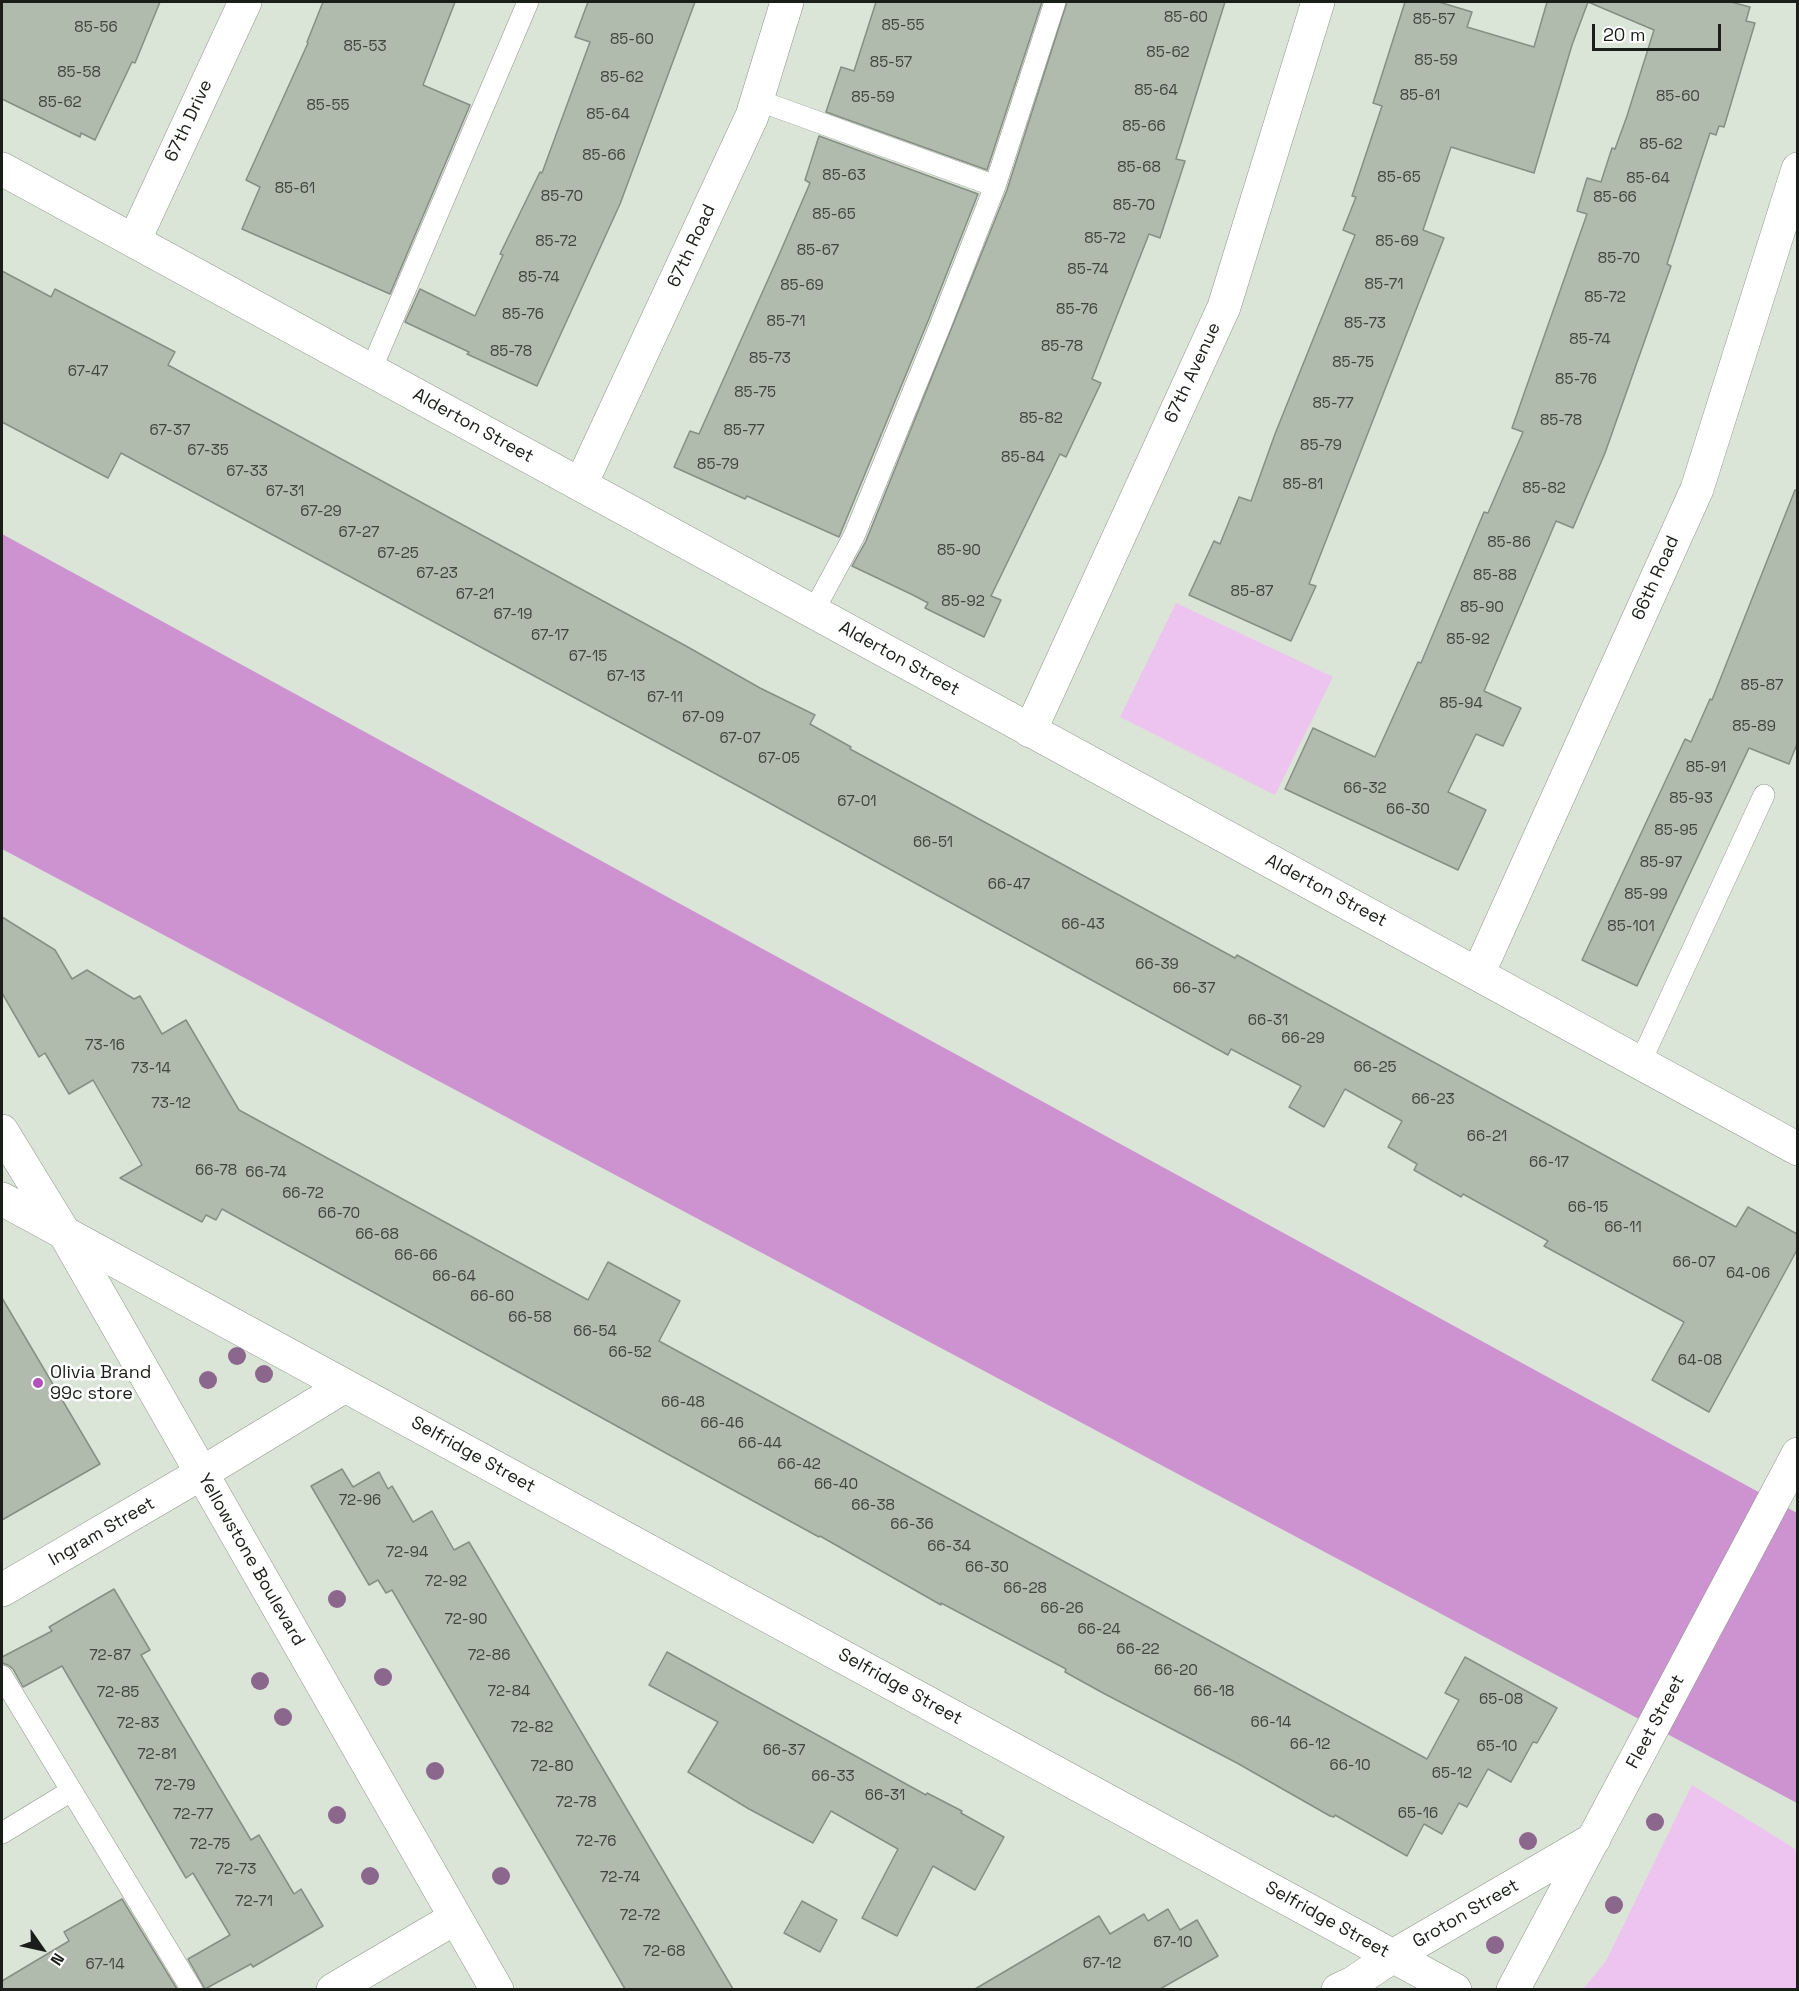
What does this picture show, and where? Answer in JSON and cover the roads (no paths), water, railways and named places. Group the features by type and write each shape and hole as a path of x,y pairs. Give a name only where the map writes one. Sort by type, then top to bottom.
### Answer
{"street":[{"name":"67th Drive","path":"134,241 245,2"},
{"name":"67th Road","path":"581,484 752,116 787,2"},
{"name":"67th Avenue","path":"1030,730 1224,307 1318,2"},
{"name":"Alderton Street","path":"2,169 1797,1149"},
{"name":"66th Road","path":"1478,974 1697,489 1797,169"},
{"name":"Yellowstone Boulevard","path":"2,1131 65,1234 497,1989"},
{"name":"Selfridge Street","path":"2,1199 1455,1989"},
{"path":"201,1473 345,1386"},
{"name":"Fleet Street","path":"1513,1989 1797,1454"},
{"name":"Ingram Street","path":"2,1590 201,1473"},
{"name":"Groton Street","path":"1338,1989 1353,1983 1393,1956 1594,1839"},
{"path":"333,1989 455,1918"}],"lane":[{"path":"371,370 528,2"},
{"path":"813,612 854,536 995,186 1054,2"},
{"path":"757,100 995,186"},
{"path":"1640,1063 1764,795"},
{"path":"2,1676 192,1989"},
{"path":"2,1833 71,1791"}],"place":[{"name":"Olivia Brand 99c store","path":"38,1383"}]}
